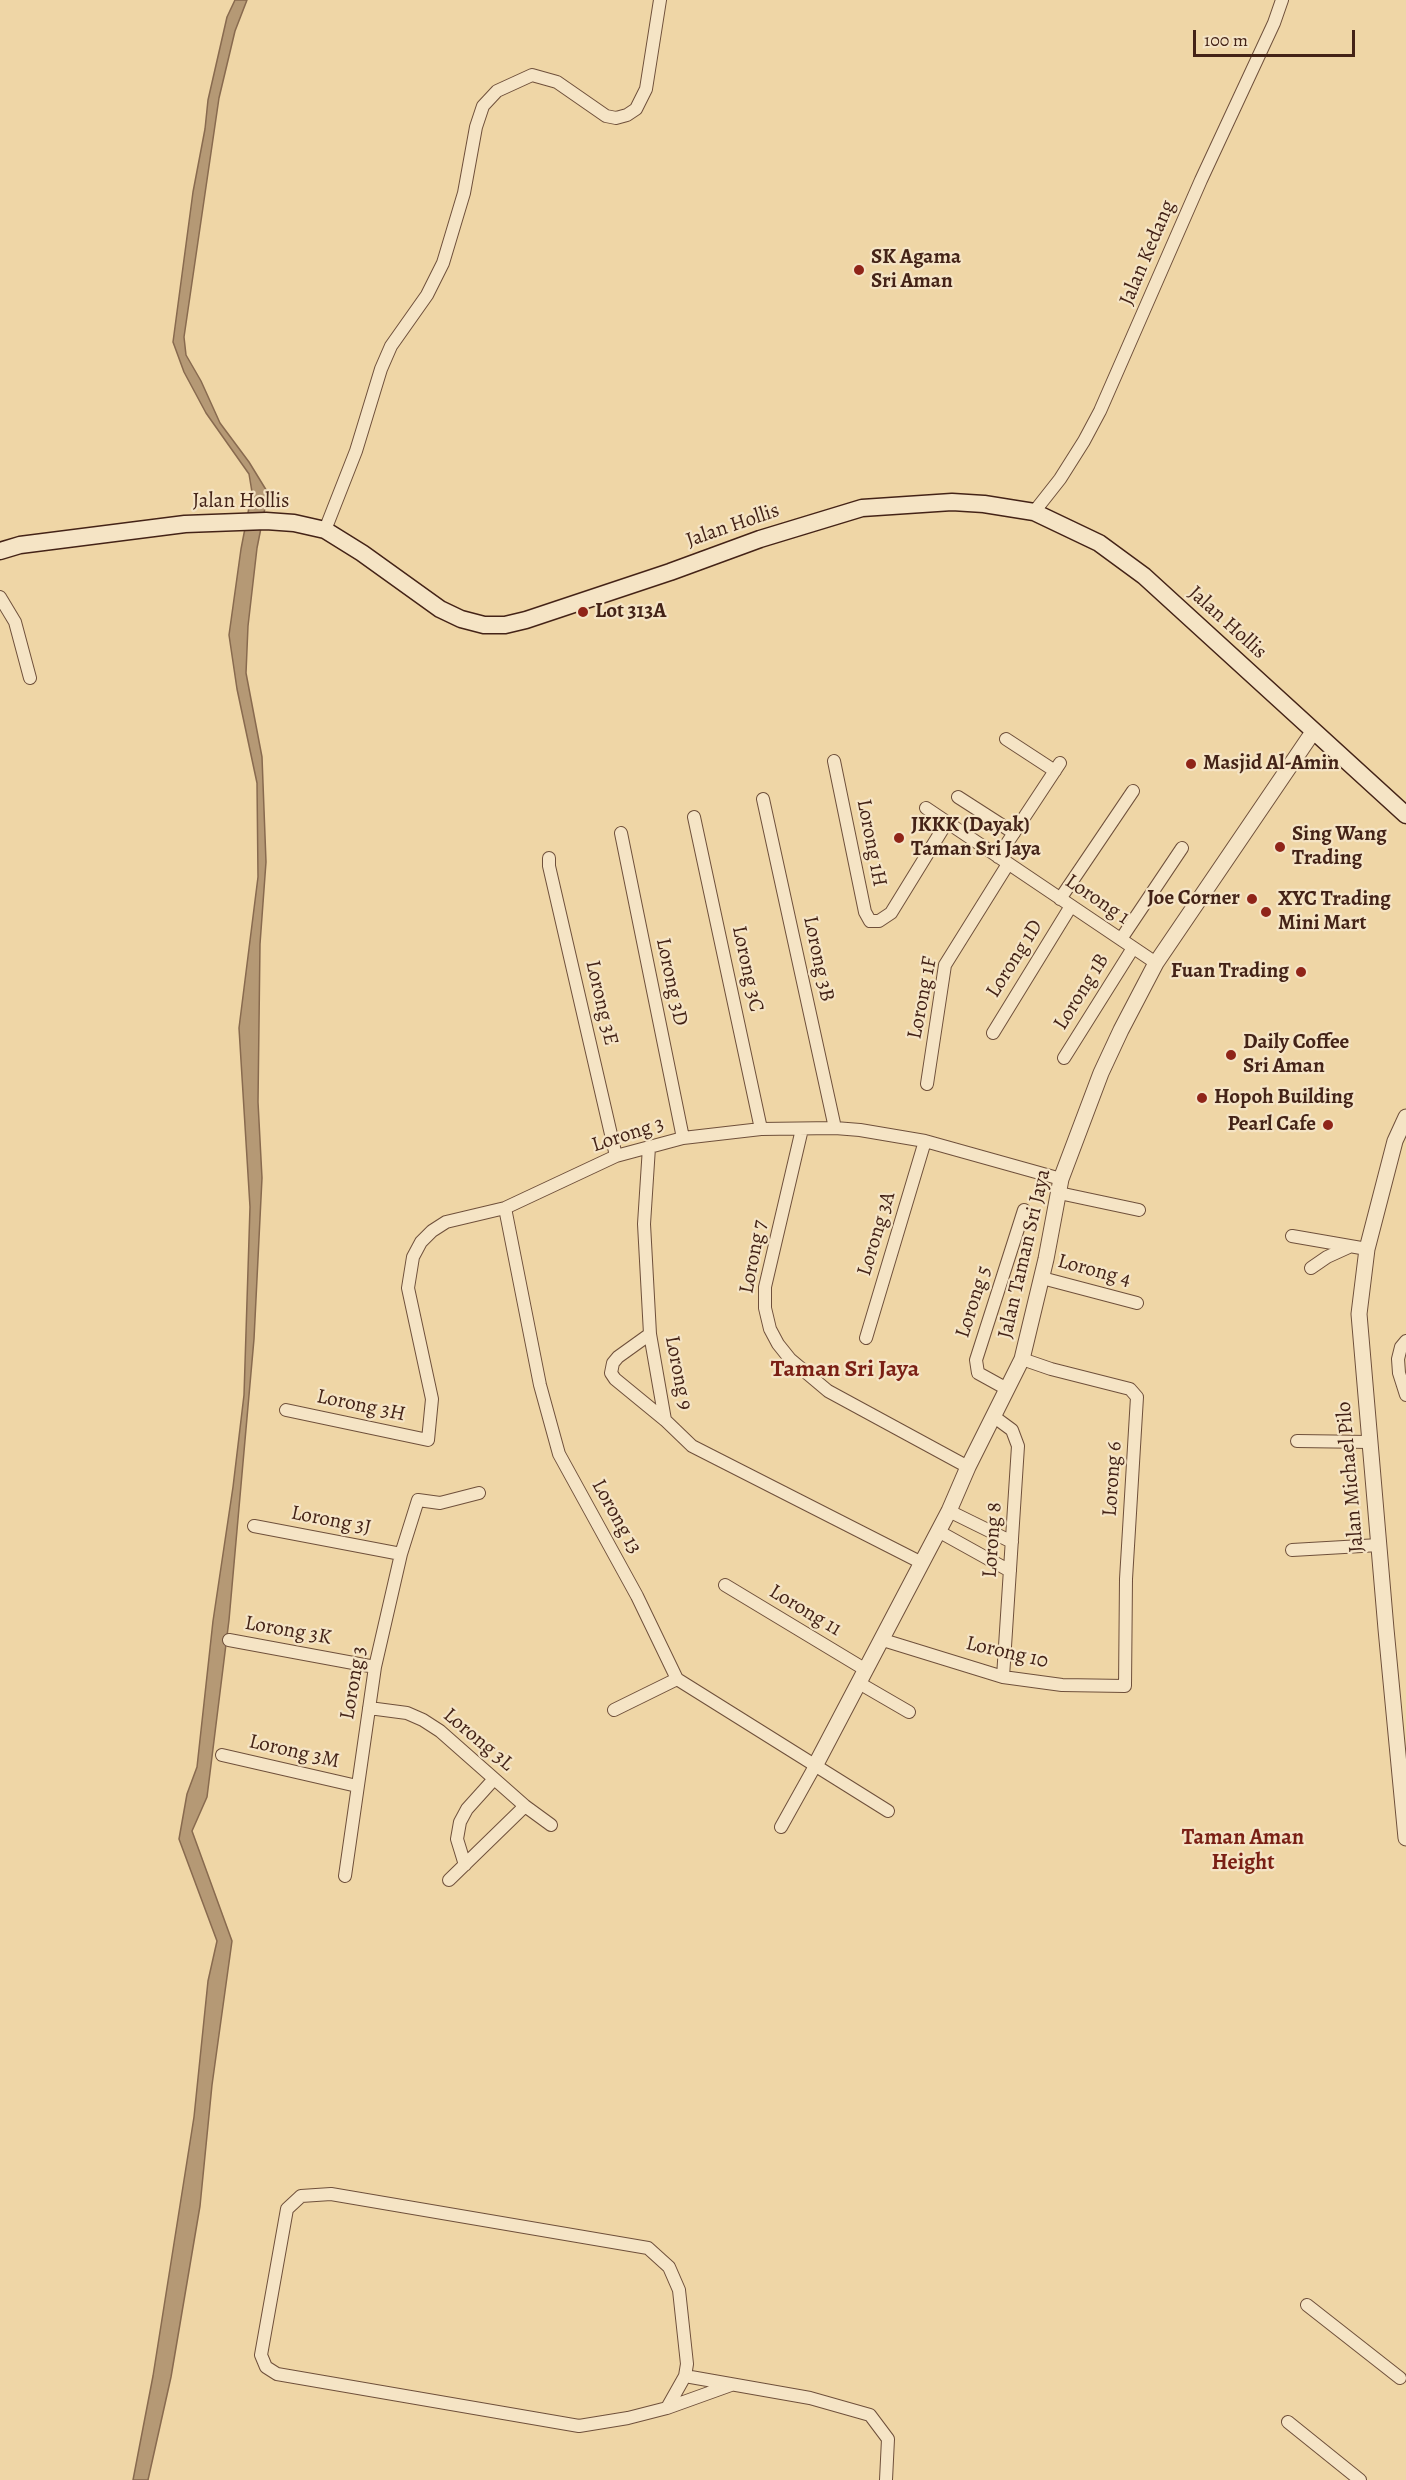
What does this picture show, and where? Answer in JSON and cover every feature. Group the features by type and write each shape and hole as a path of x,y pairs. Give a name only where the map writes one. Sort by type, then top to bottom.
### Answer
{"main road":[{"name":"Jalan Hollis","path":"0,551 20,545 185,524 294,523 325,530 362,553 440,609 484,625 505,625 670,572 760,539 862,508 952,502 984,504 1034,512 1099,543 1144,576 1406,815"}],"street":[{"path":"325,530 356,451 381,369 391,346 427,295 443,263 464,193 476,127 483,106 497,91 532,75 557,82 606,116 616,118 627,115 636,109 646,89 660,0"},
{"name":"Jalan Kedang","path":"1034,512 1060,479 1096,420 1282,0"},
{"path":"0,597 15,621 30,678"},
{"name":"Jalan Taman Sri Jaya","path":"815,1766 949,1511 968,1467 1022,1359 1042,1278 1060,1186 1101,1073 1121,1030 1156,963 1313,732"},
{"name":"Lorong 1F","path":"927,1084 945,965 1003,860 1014,833 1057,767 1006,739"},
{"name":"Lorong 1H","path":"834,761 865,912 870,921 879,921 891,914 947,822"},
{"name":"Lorong 1D","path":"993,1033 1066,902 1133,791"},
{"path":"958,796 1014,833"},
{"name":"Lorong 3B","path":"763,799 835,1128"},
{"name":"Lorong 1","path":"926,808 1156,963"},
{"name":"Lorong 3C","path":"694,817 761,1129"},
{"name":"Lorong 3D","path":"621,833 683,1138"},
{"path":"1121,939 1182,848"},
{"name":"Lorong 3E","path":"549,858 616,1156"},
{"name":"Lorong 1B","path":"1064,1058 1133,948"},
{"name":"Jalan Michael Pilo","path":"1406,1117 1395,1141 1366,1249 1359,1314 1406,1838"},
{"name":"Lorong 3","path":"428,1440 432,1399 408,1288 413,1257 421,1242 446,1222 505,1208 616,1156 683,1138 761,1129 860,1130 925,1141 1139,1210"},
{"name":"Lorong 7","path":"802,1129 765,1287 765,1308 770,1329 790,1359 828,1391 968,1467"},
{"name":"Lorong 3A","path":"866,1338 925,1141"},
{"name":"Lorong 9","path":"649,1147 644,1224 650,1334 665,1420 692,1446 922,1563"},
{"name":"Lorong 13","path":"505,1208 540,1384 559,1454 637,1596 677,1679"},
{"name":"Lorong 5","path":"1007,1389 978,1373 976,1360 1024,1210"},
{"path":"1292,1236 1366,1249"},
{"path":"1311,1268 1327,1257 1350,1247"},
{"name":"Lorong 4","path":"1042,1278 1137,1303"},
{"path":"650,1334 618,1357 613,1363 611,1373 615,1379 665,1420"},
{"path":"1406,1341 1401,1347 1398,1359 1406,1395"},
{"name":"Lorong 6","path":"1022,1359 1051,1369 1130,1389 1137,1397 1126,1579 1125,1686"},
{"name":"Lorong 3H","path":"286,1410 428,1440"},
{"name":"Lorong 8","path":"993,1416 1012,1430 1018,1446 1003,1677"},
{"path":"1297,1441 1370,1442"},
{"name":"Lorong 3","path":"345,1876 375,1667 401,1554 418,1500 440,1503 479,1493"},
{"path":"949,1511 1012,1542"},
{"name":"Lorong 3J","path":"254,1526 401,1554"},
{"path":"938,1531 1010,1571"},
{"path":"1292,1550 1379,1545"},
{"name":"Lorong 11","path":"725,1586 862,1676 909,1712"},
{"name":"Lorong 10","path":"883,1640 1003,1677 1062,1685 1125,1686"},
{"name":"Lorong 3K","path":"230,1641 375,1667"},
{"path":"614,1710 677,1679 888,1811"},
{"name":"Lorong 3L","path":"369,1708 407,1713 440,1731 551,1826"},
{"name":"Lorong 3M","path":"222,1755 357,1786"},
{"path":"781,1827 815,1766"},
{"path":"465,1865 457,1839 460,1822 467,1809 494,1779"},
{"path":"449,1880 525,1806"},
{"path":"667,2408 685,2376 687,2364 679,2290 669,2267 648,2248 332,2194 301,2196 287,2209 261,2355 266,2367 277,2374 579,2426 628,2418 667,2408 732,2384"},
{"path":"1307,2305 1404,2378"},
{"path":"685,2376 810,2398 870,2415 888,2439 886,2480"},
{"path":"1288,2422 1360,2480"}],"shaded area":[{"path":"235,0 247,0 235,31 219,98 184,337 186,355 220,423 249,462 268,493 257,548 248,626 246,673 262,757 266,862 260,944 258,1102 262,1178 254,1339 229,1620 207,1797 192,1831 232,1941 212,2085 200,2206 171,2377 148,2480 133,2480 153,2376 194,2117 208,1981 217,1941 179,1839 187,1794 197,1767 213,1621 244,1395 250,1207 239,1028 258,877 257,783 237,689 229,635 241,549 252,492 249,474 206,413 184,372 173,342 208,100 227,17"}],"place":[{"name":"SK Agama Sri Aman","path":"859,270"},
{"name":"Lot 313A","path":"583,612"},
{"name":"Masjid Al-Amin","path":"1191,764"},
{"name":"JKKK (Dayak) Taman Sri Jaya","path":"899,838"},
{"name":"Sing Wang Trading","path":"1280,847"},
{"name":"Joe Corner","path":"1252,899"},
{"name":"XYC Trading Mini Mart","path":"1266,912"},
{"name":"Fuan Trading","path":"1301,972"},
{"name":"Daily Coffee Sri Aman","path":"1231,1055"},
{"name":"Hopoh Building","path":"1202,1098"},
{"name":"Pearl Cafe","path":"1328,1125"}],"district":[{"name":"Taman Sri Jaya","path":"845,1370"},
{"name":"Taman Aman Height","path":"1243,1852"}]}
